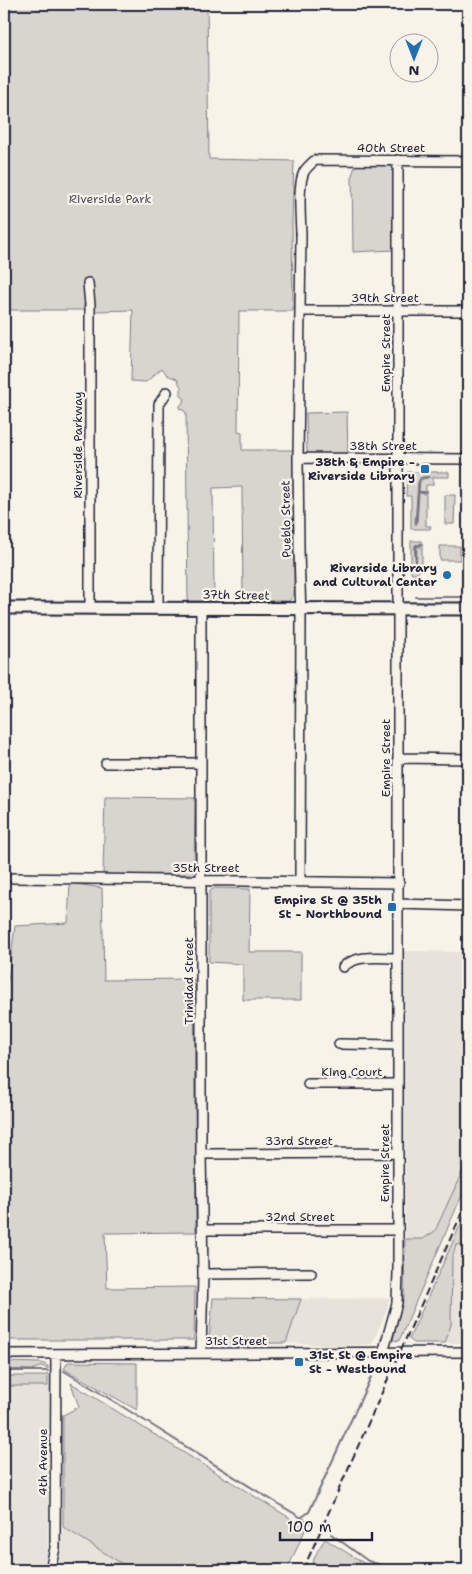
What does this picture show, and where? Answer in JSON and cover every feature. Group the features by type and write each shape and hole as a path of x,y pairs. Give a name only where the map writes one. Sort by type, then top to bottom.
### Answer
{"main road":[{"name":"37th Street","path":"4,608 468,609"}],"street":[{"name":"40th Street","path":"314,160 468,160"},
{"name":"Pueblo Street","path":"300,882 301,609 298,550 298,458 301,311 300,204 304,172 314,160"},
{"name":"Empire Street","path":"383,1353 397,1304 397,958 399,883 398,160"},
{"name":"Riverside Parkway","path":"88,283 90,304 90,608"},
{"name":"39th Street","path":"301,311 468,311"},
{"path":"158,608 159,404 167,392"},
{"name":"38th Street","path":"298,458 468,459"},
{"name":"Trinidad Street","path":"201,1353 203,1274 202,608"},
{"path":"399,758 468,759"},
{"path":"106,763 202,763"},
{"name":"35th Street","path":"13,878 399,883"},
{"path":"398,904 468,906"},
{"path":"343,967 348,962 364,958 397,958"},
{"path":"339,1044 397,1045"},
{"name":"King Court","path":"308,1084 397,1084"},
{"name":"33rd Street","path":"202,1154 397,1153"},
{"name":"32nd Street","path":"203,1230 397,1230"},
{"path":"203,1274 311,1273"},
{"name":"31st Street","path":"4,1354 468,1352"},
{"name":"4th Avenue","path":"50,1570 55,1548 56,1354"}],"shaded area":[{"path":"403,951 468,952 468,1159 441,1222 435,1231 423,1239 405,1239"},
{"path":"468,1234 468,1343 445,1343 451,1325 452,1259 456,1245 464,1243"},
{"path":"390,1298 372,1344 346,1346 286,1343 301,1299"},
{"path":"4,1386 50,1386 48,1551 44,1570 4,1570"},
{"path":"63,1527 132,1570 57,1570"}],"green space":[{"name":"Riverside Park","path":"4,4 207,4 209,159 294,161 292,221 293,311 239,311 238,431 242,432 242,450 294,450 294,595 289,601 243,601 242,487 213,488 214,601 188,601 186,412 179,408 185,399 181,396 181,387 177,379 167,375 162,368 146,382 131,381 133,310 96,311 84,304 83,310 4,310"},
{"path":"356,164 388,165 394,170 394,250 353,252 352,175"},
{"path":"347,412 348,455 307,455 306,413"},
{"path":"407,472 449,472 449,477 433,477 433,485 426,485 426,492 419,492 420,483 429,477 423,477 418,482 415,523 417,523 419,493 426,494 426,526 431,526 430,529 411,529 411,496 406,496"},
{"path":"445,495 455,495 454,524 445,524"},
{"path":"411,541 421,541 422,543 414,546 416,568 417,550 422,544 422,568 417,573 411,573"},
{"path":"440,546 460,546 460,560 440,560"},
{"path":"4,728 10,819 4,819"},
{"path":"105,797 195,798 194,869 191,874 103,875"},
{"path":"70,883 102,888 104,980 194,979 196,1232 105,1233 107,1288 195,1287 194,1340 4,1340 4,981 8,981 15,926 68,923"},
{"path":"215,888 250,889 249,952 301,952 301,1000 243,1000 243,964 209,962 209,895 210,891"},
{"path":"468,1159 468,1181 399,1341 393,1340 404,1296 405,1239 423,1239 435,1231"},
{"path":"468,1208 468,1234 464,1244 456,1245 452,1259 451,1325 445,1343 414,1343 409,1339"},
{"path":"213,1298 301,1299 286,1343 215,1344 209,1339"},
{"path":"4,1362 42,1363 48,1366 48,1369 42,1366 32,1370 4,1369"},
{"path":"68,1362 137,1363 137,1410 64,1369"},
{"path":"48,1374 48,1386 4,1386 4,1376 43,1376"},
{"path":"71,1383 306,1528 287,1570 132,1570 63,1527 63,1415 79,1407"},
{"path":"325,1539 367,1565 365,1570 309,1570"}],"waterway":[{"path":"416,524 419,481 421,478 429,477"},
{"path":"418,492 426,492"},
{"path":"416,547 422,544"},
{"path":"416,545 416,567"},
{"path":"416,597 468,597"},
{"path":"302,1517 309,1512 375,1368"},
{"path":"4,1371 48,1371"},
{"path":"64,1371 312,1524"},
{"path":"331,1534 368,1561 381,1565"}],"railway":[{"path":"303,1570 468,1199"}],"place":[{"name":"38th & Empire - Riverside Library","path":"425,469"},
{"name":"Riverside Library and Cultural Center","path":"447,575"},
{"name":"Empire St @ 35th St - Northbound","path":"392,907"},
{"name":"31st St @ Empire St - Westbound","path":"299,1362"}]}
